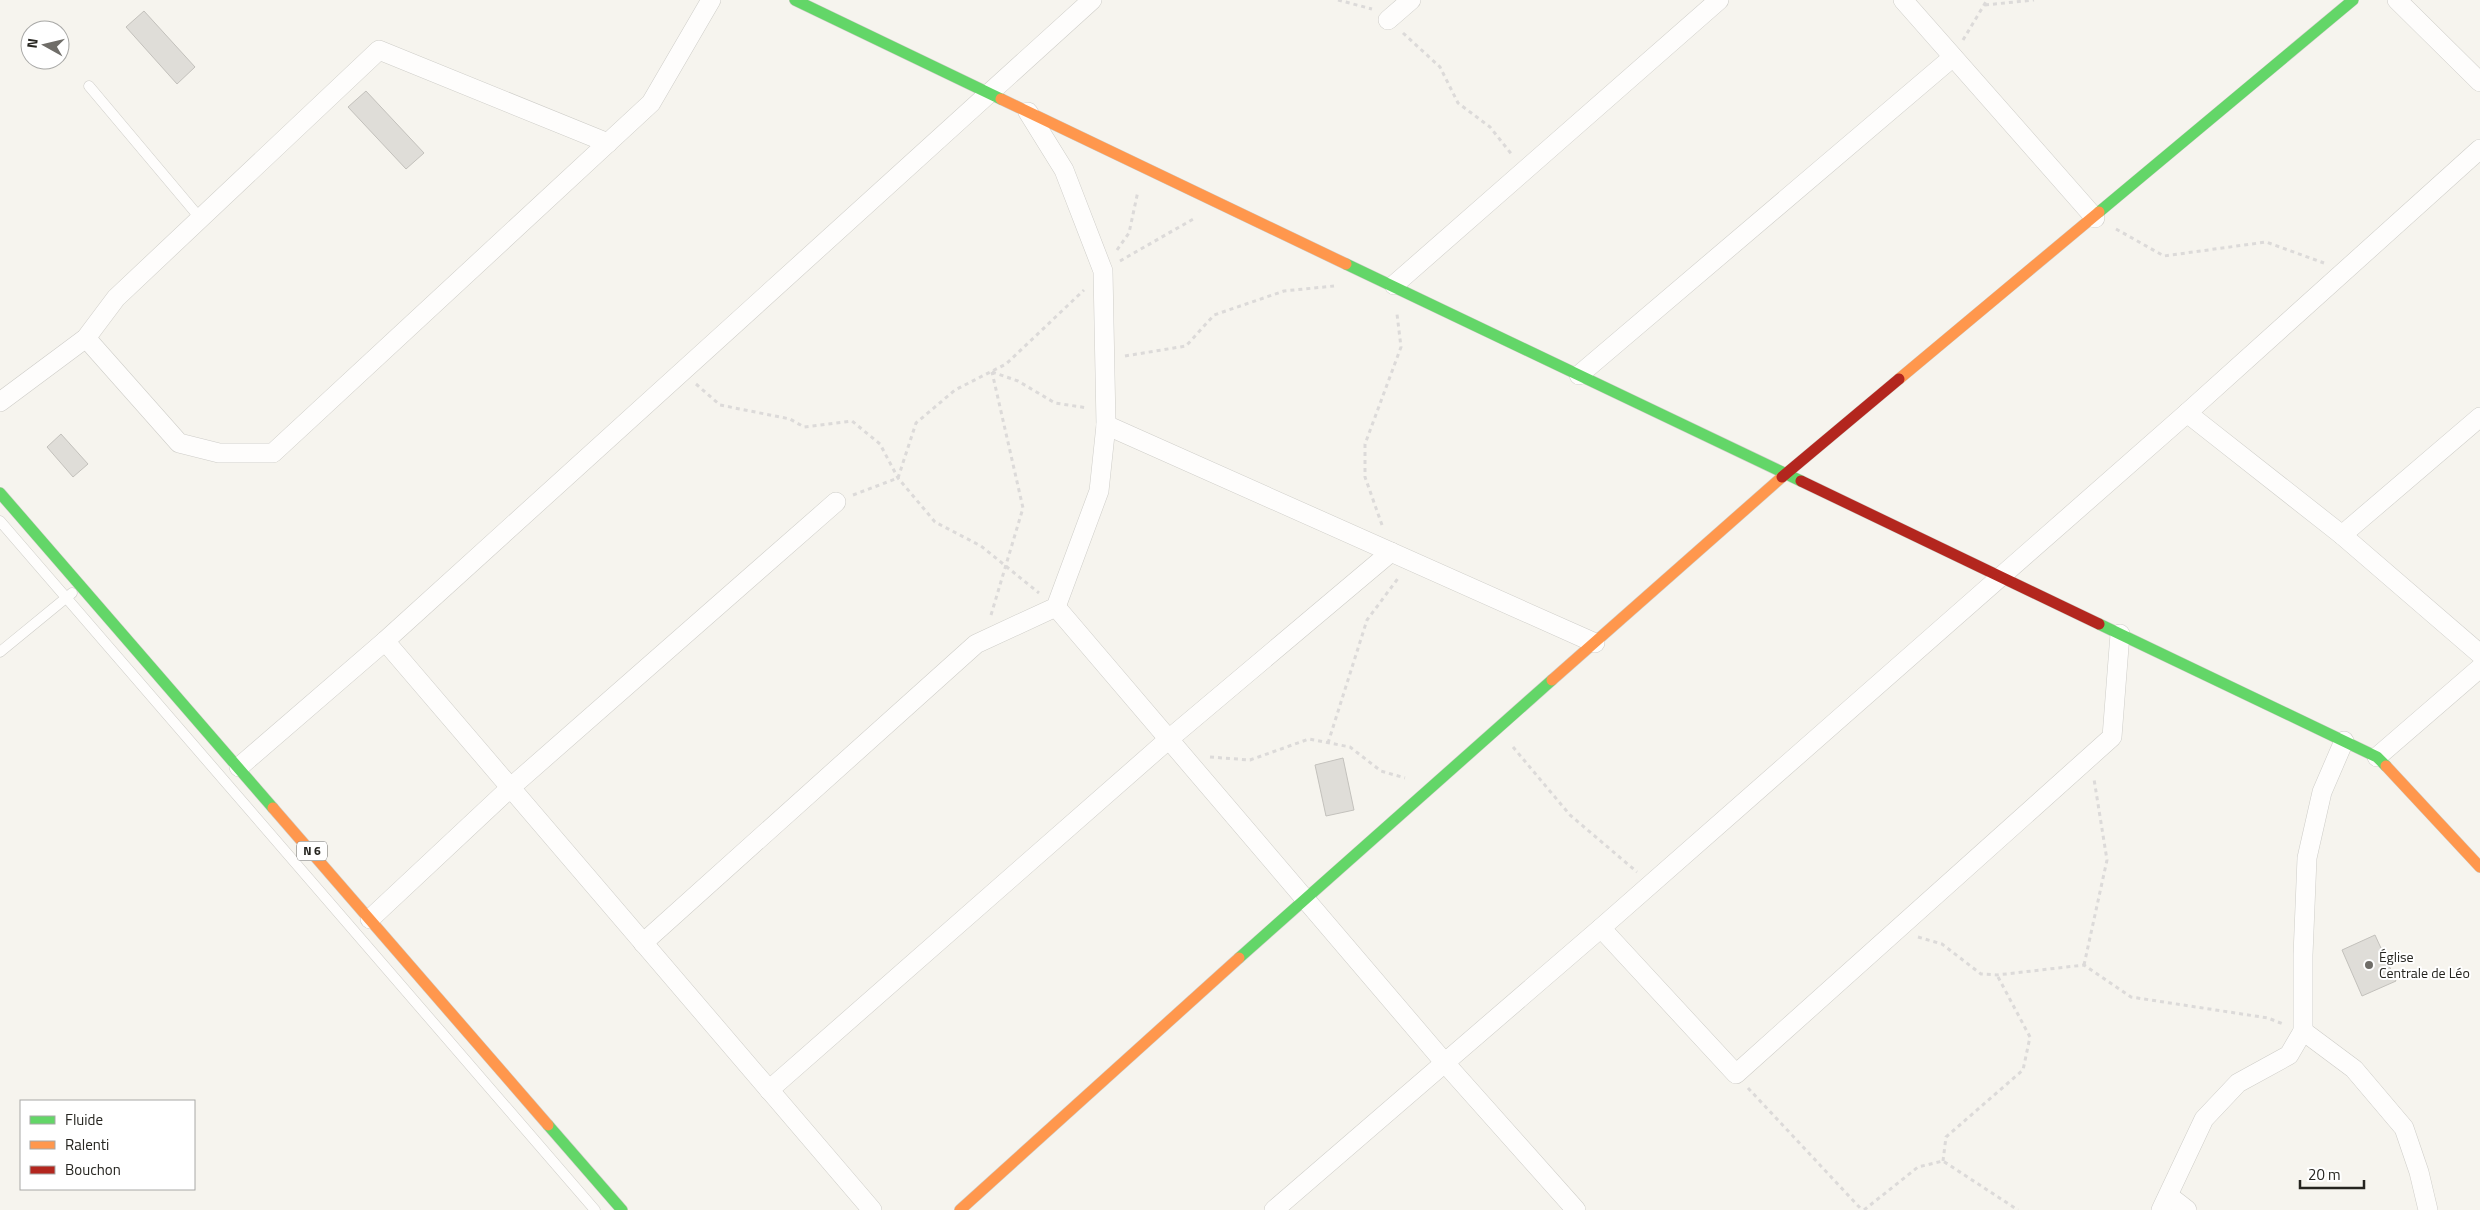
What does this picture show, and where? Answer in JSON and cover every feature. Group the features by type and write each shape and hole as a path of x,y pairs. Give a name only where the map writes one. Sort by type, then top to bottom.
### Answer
{"street":[{"path":"86,338 179,443 219,452 273,453 651,103 711,0"},
{"path":"795,0 2377,757 2480,867"},
{"path":"239,767 385,641 1092,0"},
{"path":"1388,20 1412,0"},
{"path":"1394,285 1719,0"},
{"path":"1903,0 2095,218"},
{"path":"960,1210 1306,897 1784,474 2095,218 2353,0"},
{"path":"2398,0 2480,82"},
{"path":"0,402 86,338 116,298 379,50 608,143"},
{"path":"1579,375 1953,57"},
{"path":"643,943 976,644 1056,607 1100,491 1105,418 1103,271 1064,170 1028,111"},
{"path":"1274,1210 1601,928 1998,576 2187,413 2480,149"},
{"path":"2187,413 2342,535 2480,654"},
{"path":"2342,535 2480,417"},
{"path":"1105,418 1391,552 1595,643"},
{"name":"N 6","path":"0,493 622,1210"},
{"path":"370,919 510,788 836,502"},
{"path":"769,1090 1170,739 1391,552"},
{"path":"1056,607 1306,897 1445,1063 1575,1210"},
{"path":"1601,928 1736,1074 2112,737 2120,634"},
{"path":"385,641 872,1210"},
{"path":"2377,757 2480,668"},
{"path":"2187,1210 2165,1203 2204,1119 2238,1082 2288,1056 2303,1032 2303,955 2307,858 2322,792 2344,741"},
{"path":"2303,1032 2354,1069 2404,1128 2419,1172 2428,1210"}],"lane":[{"path":"89,86 200,218"},
{"path":"0,521 595,1210"},
{"path":"0,652 80,586"}],"path":[{"path":"1338,0 1378,11 1440,67 1458,104 1490,127 1525,171"},
{"path":"1953,57 1987,0"},
{"path":"1985,4 2034,0"},
{"path":"898,478 916,423 954,390 1006,364 1103,271 1129,233 1144,166"},
{"path":"1103,271 1221,203"},
{"path":"2095,218 2164,256 2266,242 2345,270"},
{"path":"1104,359 1186,346 1214,315 1284,291 1339,285"},
{"path":"1391,552 1365,477 1365,444 1401,347 1394,285"},
{"path":"682,372 720,405 790,419 804,427 852,421 880,444 898,478 935,522 981,546 1056,607"},
{"path":"992,372 1018,380 1055,403 1105,418"},
{"path":"976,644 989,622 1004,565 1023,508 992,372"},
{"path":"836,502 898,478"},
{"path":"1328,742 1367,620 1411,561"},
{"path":"1497,729 1570,815 1651,883"},
{"path":"1183,755 1250,760 1309,739 1350,747 1381,771 1432,786"},
{"path":"2084,966 2107,860 2090,757"},
{"path":"1896,931 1942,944 1981,974 1997,975 2084,966 2130,997 2268,1018 2303,1032"},
{"path":"1943,1161 1946,1137 2023,1070 2030,1038 1997,975"},
{"path":"1736,1074 1863,1210 1918,1166 1943,1161 2018,1210"}],"building":[{"path":"144,11 195,67 177,84 126,27"},
{"path":"366,91 424,153 406,169 348,107"},
{"path":"61,434 88,464 73,477 47,447"},
{"path":"1343,758 1354,810 1326,816 1315,765"},
{"name":"Église Centrale de Léo","path":"2375,935 2396,981 2362,996 2342,950"}],"traffic: fast":[{"path":"795,0 1001,99"},
{"path":"2099,212 2353,0"},
{"path":"1346,264 1801,481"},
{"path":"0,493 273,808"},
{"path":"2099,624 2377,757 2386,766"},
{"path":"1239,958 1552,680"},
{"path":"548,1125 622,1210"}],"traffic: slow":[{"path":"1001,99 1346,264"},
{"path":"1899,379 2099,212"},
{"path":"1552,680 1782,477"},
{"path":"2386,766 2480,867"},
{"path":"273,808 548,1125"},
{"path":"960,1210 1239,958"}],"traffic: jam":[{"path":"1782,477 1899,379"},
{"path":"1801,481 2099,624"}],"place":[{"name":"Église Centrale de Léo","path":"2369,965"}]}
